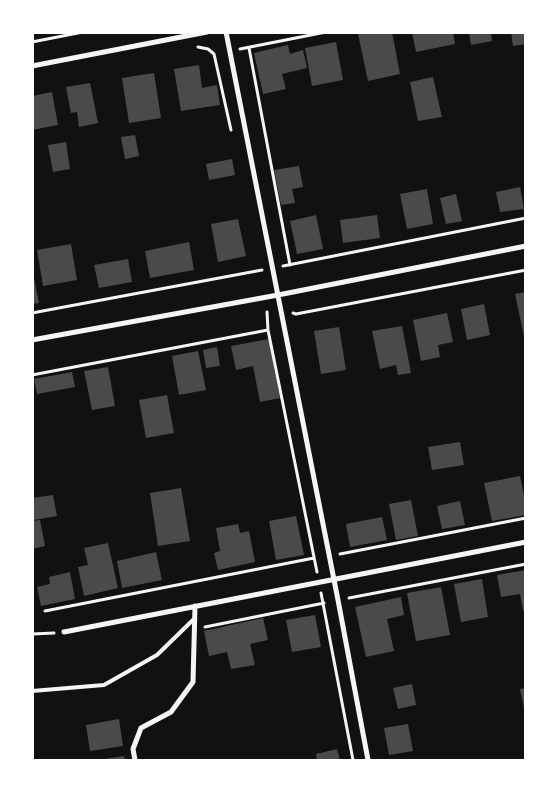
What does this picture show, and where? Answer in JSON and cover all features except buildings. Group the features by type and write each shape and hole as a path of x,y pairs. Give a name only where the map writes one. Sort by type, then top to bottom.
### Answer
{"street":[{"path":"32,66 207,32"},
{"path":"226,32 368,760"},
{"path":"32,340 526,246"},
{"path":"64,632 526,542"},
{"path":"135,760 133,749 141,728 171,712 193,682 195,606"}],"lane":[{"path":"32,691 66,690 104,685 157,655 196,618"}],"path":[{"path":"32,42 83,32"},
{"path":"214,54 326,32"},
{"path":"188,49 198,47 208,49 214,54 233,138"},
{"path":"249,48 290,265"},
{"path":"259,261 266,297"},
{"path":"280,305 296,314 526,270"},
{"path":"32,375 268,330 353,760"},
{"path":"45,611 526,518"},
{"path":"195,629 526,564"},
{"path":"32,634 64,632"}]}
